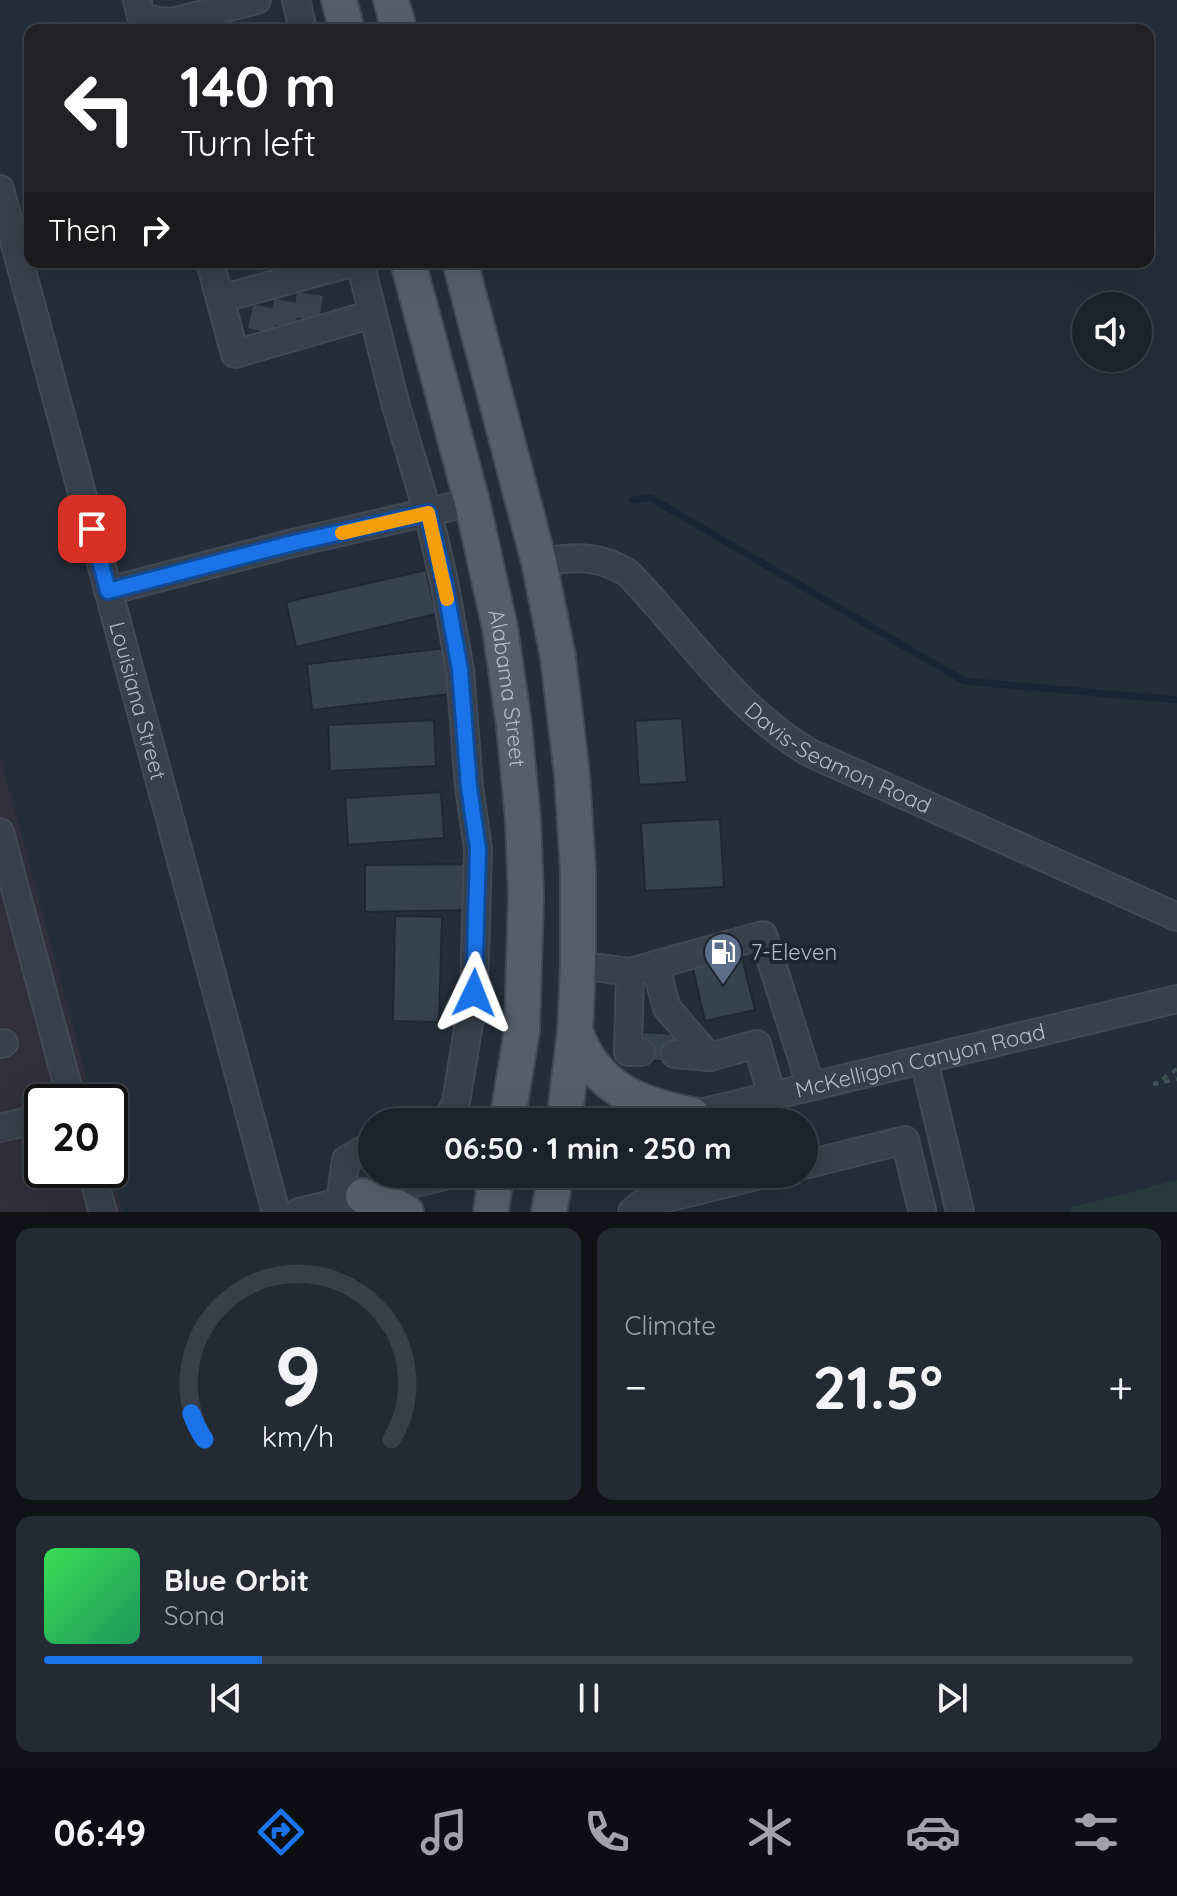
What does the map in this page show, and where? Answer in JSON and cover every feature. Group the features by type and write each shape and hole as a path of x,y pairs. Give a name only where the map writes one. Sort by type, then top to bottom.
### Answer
{"main road":[{"path":"339,0 345,24"},
{"path":"391,0 397,24"},
{"name":"Alabama Street","path":"410,268 472,502 500,628 514,725 526,896 522,1030 509,1108"},
{"path":"462,268 539,562 558,657 572,775 578,870 575,1031 566,1108"},
{"path":"575,1031 594,1067 611,1085 659,1108"},
{"path":"352,1199 396,1206 410,1188"},
{"path":"491,1212 494,1188"},
{"path":"549,1212 553,1188"}],"street":[{"path":"137,0 141,16 172,22 257,0"},
{"path":"296,0 302,24"},
{"name":"Louisiana Street","path":"0,189 276,1212"},
{"path":"212,268 235,354 303,303 373,314"},
{"path":"220,299 303,303 373,314"},
{"path":"373,314 428,513 460,670 469,787 478,849 474,993 453,1108"},
{"path":"108,591 293,543 472,502"},
{"name":"Davis-Seamon Road","path":"539,562 589,558 605,561 628,573 751,709 791,743 1177,917"},
{"path":"0,832 67,1084"},
{"path":"578,965 630,972 763,935 811,1087"},
{"path":"655,965 667,1008 709,1057"},
{"path":"630,972 628,1052 641,1052"},
{"name":"McKelligon Canyon Road","path":"722,1108 1177,999"},
{"path":"675,1054 709,1057 794,1034"},
{"path":"757,1044 772,1096"},
{"path":"924,1060 960,1212"},
{"path":"0,1128 24,1122"},
{"path":"818,1162 905,1140 943,1140"},
{"path":"905,1140 922,1210"},
{"path":"299,1212 352,1199 346,1160 358,1153"},
{"path":"96,1188 103,1212"},
{"path":"632,1212 641,1204 675,1188"}],"path":[{"path":"1177,1069 1155,1084 1177,1079"}],"shaded area":[{"path":"0,756 88,1084 24,1084 24,1188 116,1188 123,1212 0,1212"},
{"path":"1177,1180 1177,1212 1069,1212 1069,1208"}],"building":[{"path":"426,570 436,614 296,647 286,602"},
{"path":"446,648 451,694 312,710 307,664"},
{"path":"682,718 687,782 639,785 635,721"},
{"path":"434,720 436,766 330,771 328,725"},
{"path":"441,792 444,838 348,845 345,798"},
{"path":"720,819 724,887 645,891 641,823"},
{"path":"469,864 470,910 365,912 365,865"},
{"path":"395,916 442,917 439,1022 393,1021"},
{"name":"7-Eleven","path":"740,950 755,1010 705,1021 691,961"},
{"path":"643,1032 676,1034 674,1062 641,1060"}],"waterway":[{"path":"633,500 651,498 964,681 1177,700"}],"tunnel":[{"path":"306,319 310,294"},
{"path":"282,326 287,301"},
{"path":"261,331 266,307"}],"slow traffic":[{"path":"342,533 428,513 447,599"}],"place":[{"name":"7-Eleven","path":"723,986"}],"route":[{"path":"92,529 108,591 293,543 428,513 460,670 469,787 478,849 474,993"}]}
